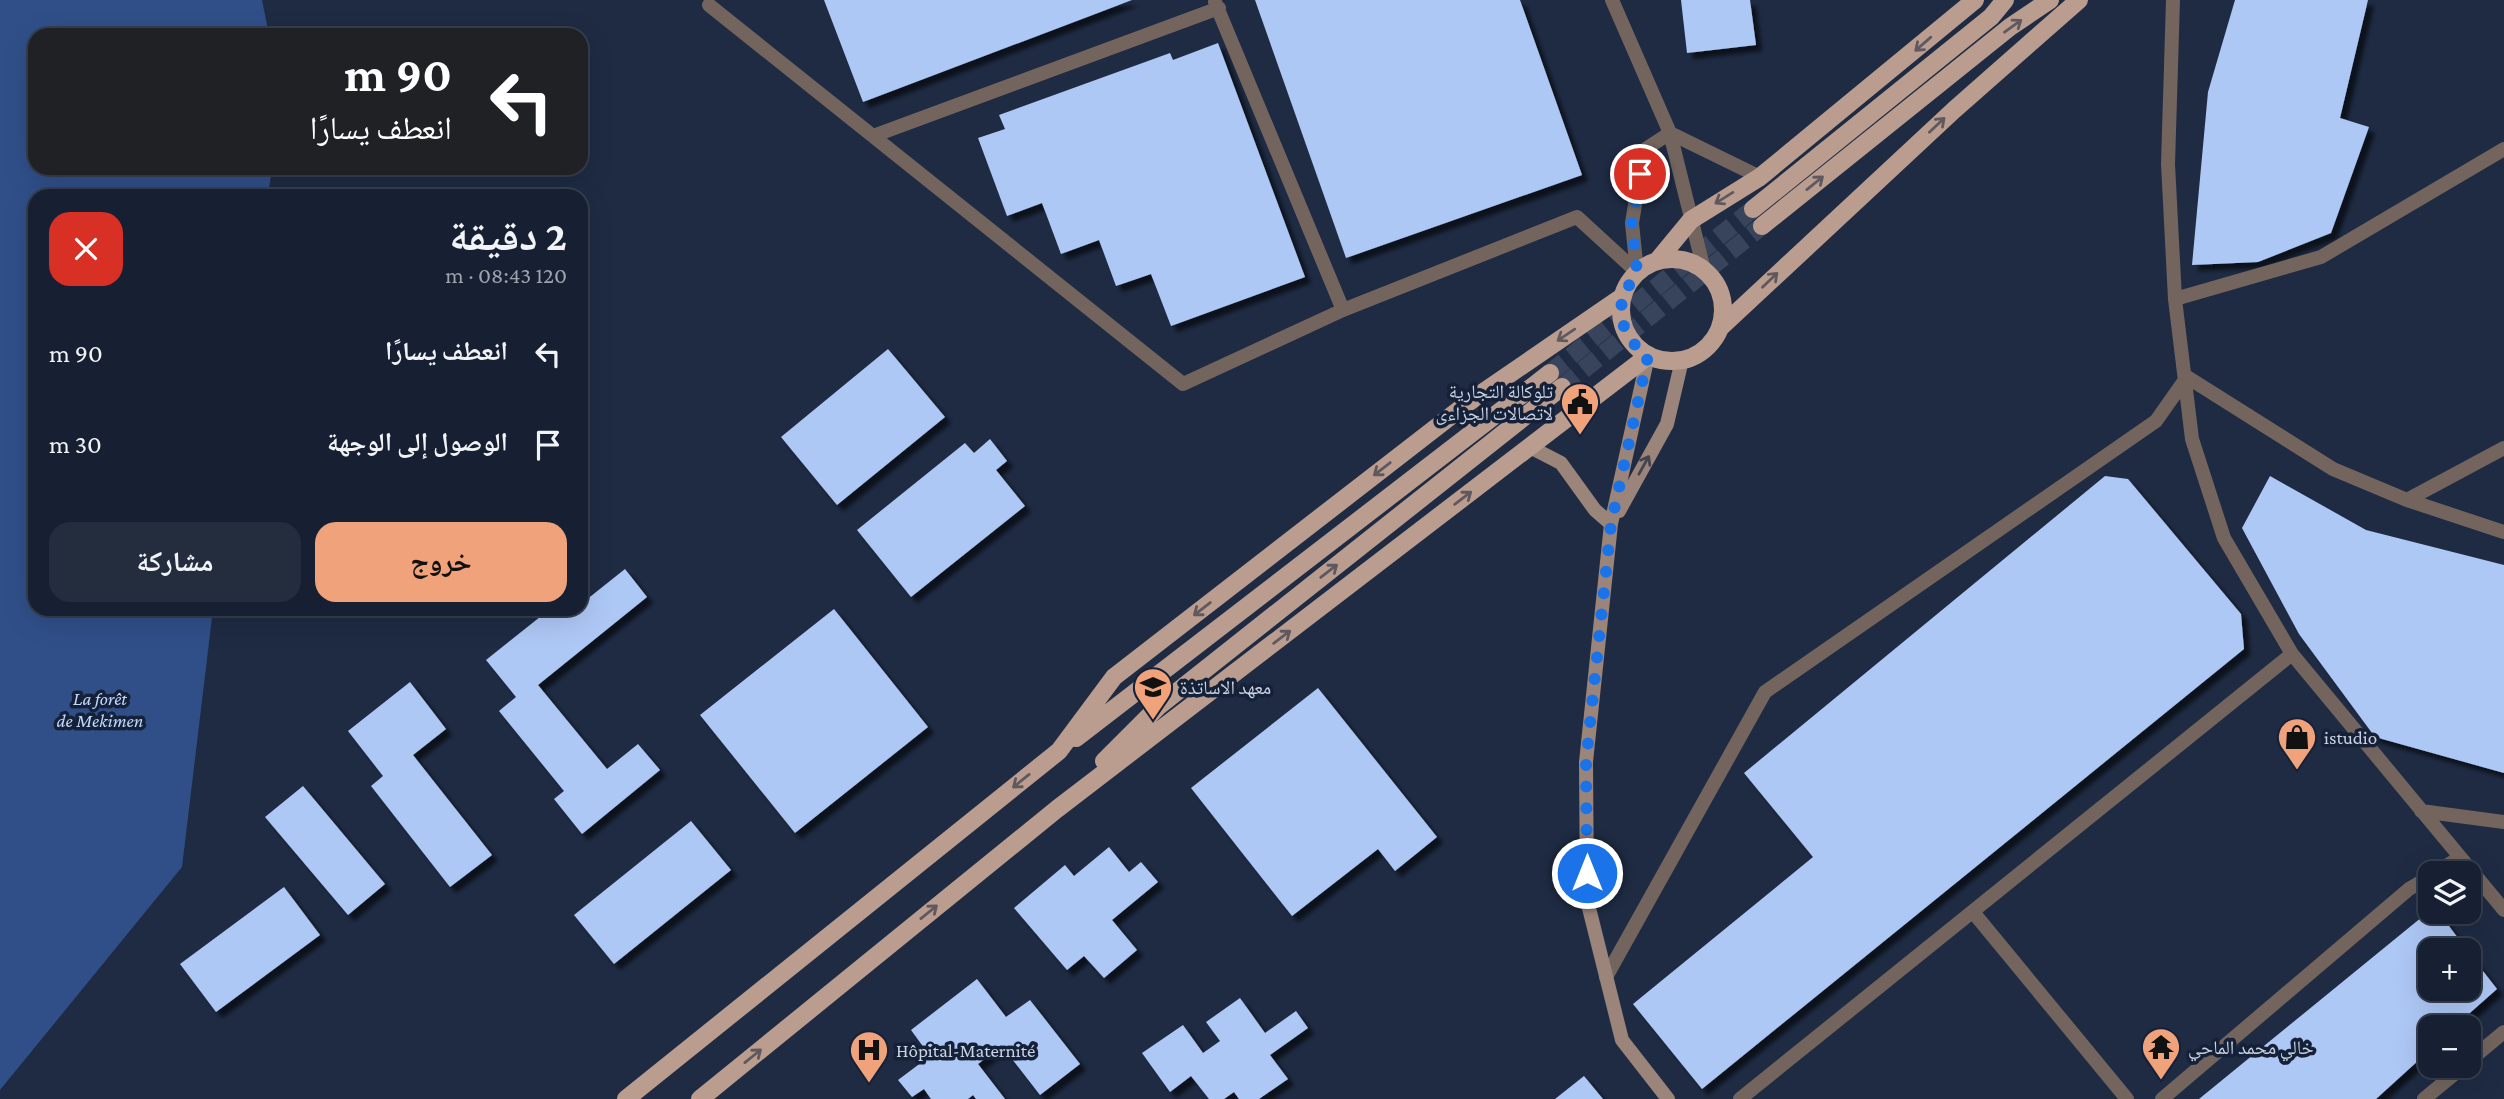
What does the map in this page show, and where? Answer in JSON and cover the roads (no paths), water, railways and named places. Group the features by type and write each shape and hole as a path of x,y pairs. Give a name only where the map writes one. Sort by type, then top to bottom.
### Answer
{"main road":[{"path":"1059,751 1114,677 1469,402 1622,297 1637,272 1658,260 1691,220 1760,177 1975,0"},
{"path":"1753,209 1990,17 2005,0"},
{"path":"1762,226 2010,27 2050,0"},
{"path":"1622,297 1621,314 1625,331 1635,345 1648,356 1682,360 1698,354 1712,343 1721,327 1954,110 2079,0"},
{"path":"1658,260 1690,261 1715,281 1722,295 1724,311 1721,327"},
{"path":"700,1099 1057,809 1648,356"},
{"path":"626,1099 1059,751 1550,373"},
{"path":"1057,809 1159,706 1563,387"}],"street":[{"path":"722,0 709,5 1183,384 1343,310 1577,217 1637,272"},
{"path":"1612,0 1670,133 1704,270"},
{"path":"2173,0 2168,164 2175,299 2187,377 2192,439 2224,538 2292,654 2459,859 2504,910"},
{"path":"873,136 1216,4 1343,310"},
{"path":"1670,133 1760,177"},
{"path":"1637,272 1632,223 1644,150 1670,133"},
{"path":"2175,299 2321,257 2504,149"},
{"path":"1648,356 1611,524 1586,762 1587,900 1622,1040 1668,1099"},
{"path":"1611,524 1667,424 1682,360"},
{"path":"2187,377 2333,470 2407,500 2504,532"},
{"path":"1606,976 1765,692 2156,421 2187,377"},
{"path":"1530,447 1561,463 1595,510 1611,524"},
{"path":"2407,500 2504,448"},
{"path":"1740,1099 2292,654"},
{"path":"2421,811 2504,822"},
{"path":"2456,861 2459,859"},
{"path":"2162,1099 2418,883"},
{"path":"1973,912 2127,1099"},
{"path":"2481,1051 2504,1032"},
{"path":"2424,1099 2449,1078"}],"tunnel":[{"path":"1550,373 1753,209"},
{"path":"1562,387 1762,226"}],"place":[{"name":"تلوكالة التجارية لاتصالات الجزاءى","path":"1580,436"},
{"name":"معهد الاساتذة","path":"1153,721"},
{"name":"istudio","path":"2297,771"},
{"name":"خالي محمد الماحي","path":"2161,1081"},
{"name":"Hôpital-Maternité","path":"869,1084"}],"park label":[{"name":"La forêt de Mekimen","path":"100,709"}]}
